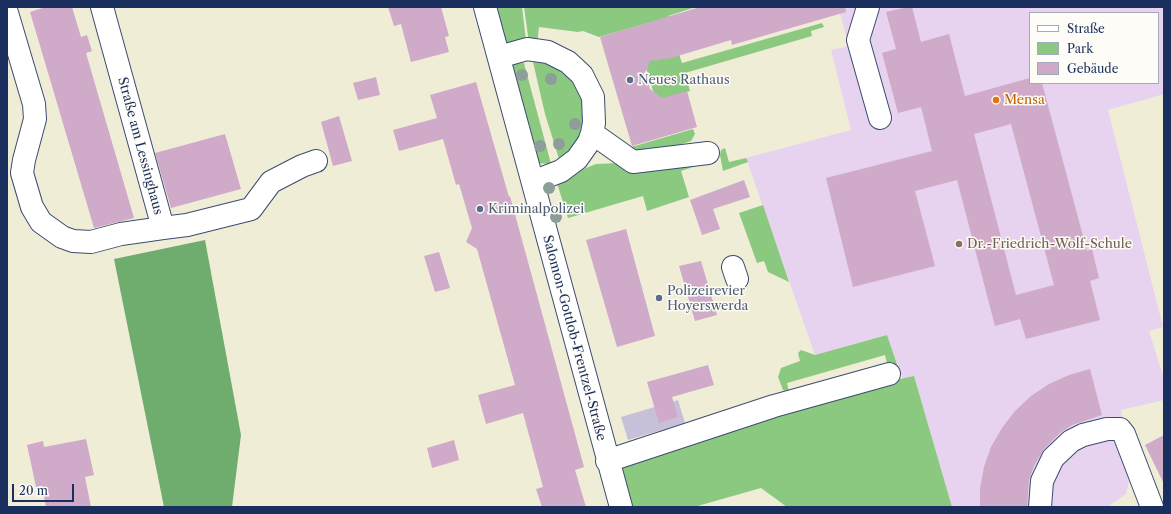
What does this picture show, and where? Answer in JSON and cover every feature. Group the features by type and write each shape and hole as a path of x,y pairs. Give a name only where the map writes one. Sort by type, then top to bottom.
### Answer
{"street":[{"name":"Straße am Lessinghaus","path":"7,13 34,104 35,119 22,173 32,207 41,222 62,237 82,242 91,242 121,234 163,228 102,7"},
{"name":"Salomon-Gottlob-Frentzel-Straße","path":"485,7 607,461 621,507"},
{"path":"868,7 858,40 880,118"},
{"path":"499,57 527,49 548,52 568,62 582,75 592,97 594,123 592,133 589,142 577,159 567,168 552,176 532,179"},
{"path":"592,133 633,162 708,153"},
{"path":"163,228 187,225 251,209 271,182 302,166 316,161"},
{"path":"607,461 774,406 889,374"},
{"path":"1040,507 1042,481 1053,458 1072,441 1083,434 1107,429 1120,429 1124,434 1152,507"}],"shaded area":[{"name":"Dr.-Friedrich-Wolf-Schule","path":"838,7 1164,7 1164,94 1108,110 1163,327 1149,331 1164,379 1164,400 1121,410 1130,477 1126,494 1107,507 952,507 914,376 903,379 887,335 815,355 746,158 851,130 831,50 849,46"},
{"path":"678,400 685,423 628,440 621,417"}],"green space":[{"path":"485,7 522,7 527,49 499,56"},
{"path":"524,7 696,7 668,16 669,17 599,37 583,31 578,32 539,27 537,45 529,43"},
{"path":"696,7 721,7 702,25"},
{"path":"822,23 824,27 811,31 812,36 685,73 690,91 656,101 644,61 678,51 682,63"},
{"path":"533,62 549,63 562,68 587,97 587,133 560,162 545,114"},
{"path":"524,63 551,164 534,163 510,64"},
{"path":"693,129 695,134 691,141 667,149 632,155 628,148"},
{"path":"725,148 729,162 746,158 748,162 723,171 720,155 721,150"},
{"path":"697,163 699,165 681,171 689,197 647,211 643,196 568,218 556,180 596,164"},
{"path":"763,205 789,282 768,272 764,261 757,263 739,213"},
{"path":"205,240 241,435 232,507 164,507 114,259"},
{"path":"887,335 897,364 888,367 885,355 787,383 789,392 783,390 778,377 781,368 800,361 798,353 801,350 815,355"},
{"path":"914,376 952,507 787,507 761,488 694,507 623,507 609,461 775,406"}],"building":[{"path":"46,7 72,7 81,37 87,35 92,51 86,53 134,218 94,228 30,12"},
{"path":"388,7 441,7 449,36 445,37 449,52 411,62 401,24 394,26"},
{"name":"Neues Rathaus","path":"700,7 845,7 846,12 732,45 731,40 671,58 649,61 648,68 645,72 650,89 662,98 687,91 697,127 632,146 600,37"},
{"path":"912,7 921,42 949,34 965,96 1029,78 1029,84 1042,84 1087,251 1092,249 1099,278 1090,281 1100,320 1026,339 1020,319 995,326 957,180 915,191 935,266 853,287 826,178 932,151 921,107 898,113 882,53 896,49 886,12","holes":["1011,124 1054,285 1016,295 974,134"]},
{"path":"376,77 380,95 358,100 353,83"},
{"path":"476,82 509,197 510,196 584,467 575,470 586,507 542,507 536,489 543,487 523,413 486,424 478,395 515,385 477,249 466,242 472,228 459,184 456,185 443,139 399,151 393,130 437,118 430,95"},
{"path":"339,116 352,161 333,166 321,122"},
{"path":"225,134 241,189 171,208 155,153"},
{"path":"744,180 750,197 713,209 720,229 702,235 690,200"},
{"path":"626,229 655,336 617,347 586,240"},
{"path":"439,252 450,288 435,292 424,256"},
{"path":"701,261 717,315 695,321 679,266"},
{"path":"708,365 714,385 672,397 678,417 659,423 647,382"},
{"path":"1090,369 1102,415 1072,425 1060,433 1044,449 1034,466 1029,480 1027,507 980,507 980,488 984,467 991,447 1002,428 1015,411 1031,396 1049,384 1069,375"},
{"path":"1164,435 1164,484 1145,445"},
{"path":"86,439 94,475 85,477 91,507 46,507 42,486 36,487 27,445 43,441 44,447"},
{"path":"454,440 459,460 432,468 427,448"}],"place":[{"name":"Neues Rathaus","path":"630,80"},
{"name":"Mensa","path":"996,100"},
{"name":"Kriminalpolizei","path":"480,209"},
{"name":"Dr.-Friedrich-Wolf-Schule","path":"959,244"},
{"name":"Polizeirevier Hoyerswerda","path":"659,298"}]}
